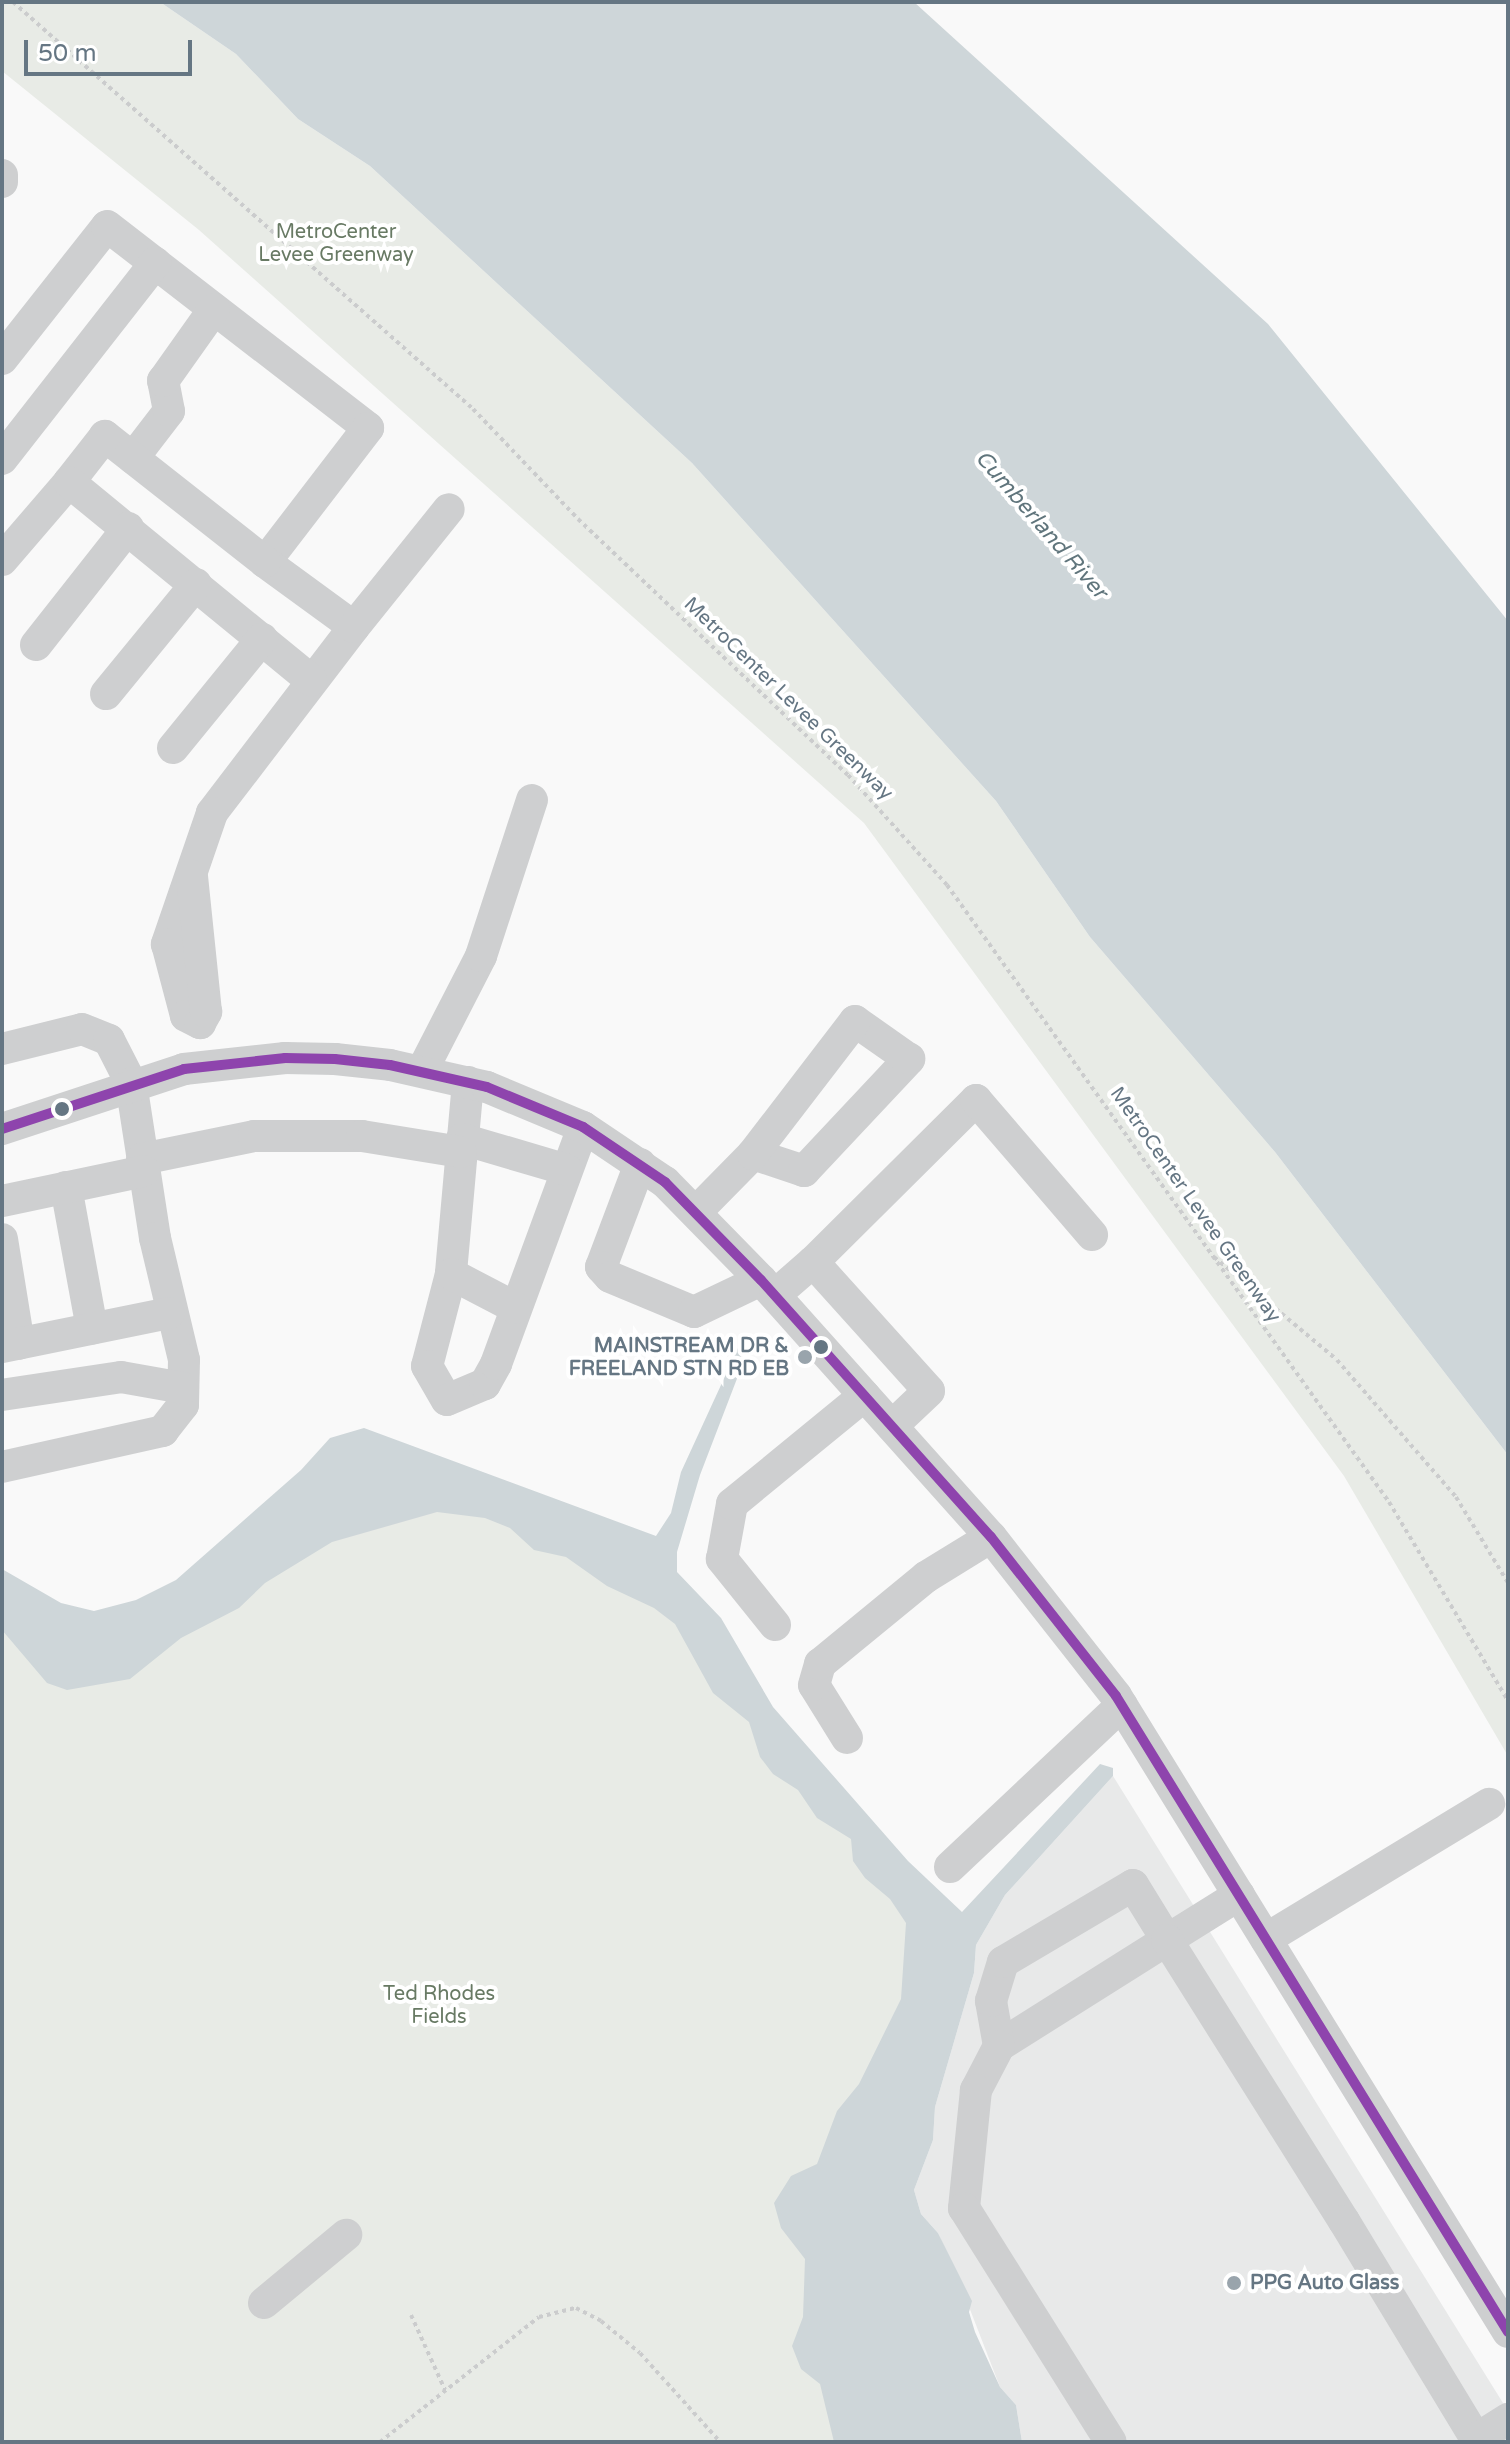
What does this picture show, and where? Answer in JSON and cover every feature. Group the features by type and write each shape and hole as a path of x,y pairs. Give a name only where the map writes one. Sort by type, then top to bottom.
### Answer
{"street":[{"path":"2,175 2,182"},
{"path":"2,359 107,226 155,263 368,428 265,562"},
{"path":"2,459 155,263"},
{"path":"133,458 169,411 163,381 214,309"},
{"path":"2,560 105,436 265,562 354,627"},
{"path":"69,482 311,680"},
{"path":"207,1065 200,1023 186,1016 167,944 212,813 311,680 449,509"},
{"path":"36,645 128,528"},
{"path":"106,694 196,584"},
{"path":"173,748 262,639"},
{"path":"422,1071 481,956 532,800"},
{"path":"696,1212 753,1154 855,1021 909,1059 804,1171 753,1154"},
{"path":"2,1049 82,1029 109,1040 131,1083 169,1313 184,1360 183,1405 163,1431 2,1467"},
{"path":"2,1129 131,1083 207,1065 323,1059 422,1071 468,1082 583,1127 640,1164 696,1212 768,1287 991,1537 1122,1705 1508,2332"},
{"path":"468,1082 451,1274 427,1366 447,1400 485,1384 583,1127"},
{"path":"640,1164 601,1267 610,1277 694,1312 768,1287 813,1262 976,1100 1092,1235"},
{"path":"2,1201 66,1187 254,1136 362,1136 461,1146 567,1170"},
{"path":"66,1187 92,1329"},
{"path":"2,1239 10,1345 169,1313"},
{"path":"813,1262 929,1391 892,1426"},
{"path":"451,1274 516,1308"},
{"path":"2,1395 121,1377 183,1388"},
{"path":"775,1625 722,1559 732,1504 864,1396"},
{"path":"847,1738 814,1685 820,1664 926,1577 991,1537"},
{"path":"950,1867 1048,1769 1122,1705"},
{"path":"1266,1939 1489,1804"},
{"path":"999,2046 991,2001 1003,1962 1133,1885 1475,2441 1508,2419"},
{"path":"1111,2442 964,2208 976,2090 999,2046 1239,1895"},
{"path":"264,2303 346,2235"}],"path":[{"name":"MetroCenter Levee Greenway","path":"13,2 473,409 578,519 848,775 947,885 1389,1502 1508,1701"},
{"path":"1210,1253 1337,1360 1456,1497 1508,1583"},
{"path":"380,2442 539,2317 576,2308 601,2321 640,2353 720,2442"},
{"path":"411,2315 445,2390"}],"shaded area":[{"path":"1113,1776 1508,2411 1508,2442 1022,2442 1016,2405 1000,2387 954,2268 938,2233 921,2214 914,2190 933,2140 935,2107 974,1973 976,1945 1005,1895"}],"green space":[{"name":"MetroCenter Levee Greenway","path":"2,2 160,2 236,54 298,119 370,166 692,463 996,801 1090,937 1275,1152 1508,1455 1508,1756 1344,1476 864,823 199,230 2,71"},
{"name":"Ted Rhodes Fields","path":"358,1459 620,1547 944,1946 910,2222 985,2442 2,2442 2,1602 78,1636 204,1586"}],"water":[{"name":"Cumberland River","path":"160,2 914,2 1268,324 1508,621 1508,1455 1275,1152 1090,937 996,801 692,463 370,166 298,119 236,54"},
{"path":"738,1348 743,1363 700,1475 677,1552 677,1572 721,1618 773,1707 908,1861 962,1912 1100,1764 1113,1768 1113,1776 1005,1895 976,1945 974,1973 935,2107 933,2140 914,2190 921,2214 938,2233 972,2301 969,2312 975,2332 1000,2387 1016,2405 1022,2442 834,2442 820,2384 801,2369 792,2346 803,2317 805,2259 781,2228 774,2203 791,2176 817,2164 837,2111 859,2084 901,1999 906,1923 890,1899 865,1878 853,1861 851,1839 817,1818 798,1790 773,1774 760,1757 749,1722 713,1693 675,1624 654,1608 607,1586 566,1557 534,1550 510,1528 485,1518 437,1512 332,1542 265,1583 239,1608 181,1638 130,1679 67,1690 47,1683 2,1630 2,1569 61,1603 94,1611 136,1600 176,1580 301,1470 330,1438 364,1428 656,1536 671,1513 681,1472"}],"transit line":[{"path":"2,1129 184,1069 285,1058 335,1059 390,1065 487,1087 583,1127 665,1182 761,1280 991,1537 1116,1696 1508,2332"}],"place":[{"name":"MAINSTREAM DR & FREELAND STN RD EB","path":"805,1357"},
{"name":"PPG Auto Glass","path":"1234,2283"}]}
